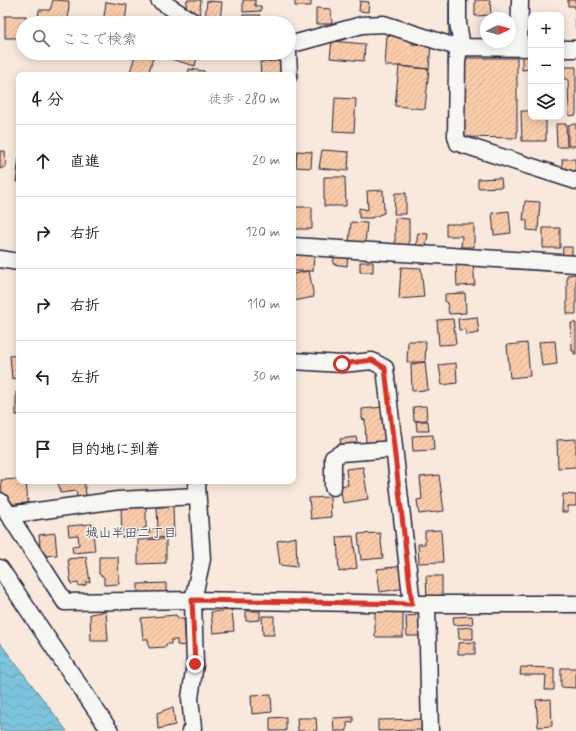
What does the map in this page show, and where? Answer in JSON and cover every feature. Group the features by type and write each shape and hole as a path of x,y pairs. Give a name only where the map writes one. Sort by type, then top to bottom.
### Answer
{"street":[{"path":"159,0 184,16"},
{"path":"458,0 458,22 462,47 458,54 457,62 456,136 458,143 576,181"},
{"path":"296,43 362,25 384,24 444,44 462,47 525,48 520,0"},
{"path":"564,49 576,49"},
{"path":"288,60 288,72"},
{"path":"296,246 576,264"},
{"path":"0,259 16,262"},
{"path":"296,361 342,364 372,360 385,368 394,449 419,604 430,731"},
{"path":"333,487 333,458 342,453 394,449"},
{"path":"190,731 194,728 190,698 195,664 192,600 202,559 198,489 118,500 4,508 65,602 192,600 419,604 576,604"},
{"path":"0,568 110,731"}],"water":[{"path":"0,643 67,731 0,731"}],"building":[{"path":"53,0 69,1 68,16 38,16 39,10 50,10"},
{"path":"187,0 201,0 199,16 184,16"},
{"path":"243,0 255,0 255,6 261,6 261,11 243,12"},
{"path":"295,0 311,0 311,6 295,6"},
{"path":"475,0 490,0 491,12 480,12 480,16 475,16"},
{"path":"568,0 576,0 576,29 575,6 568,6"},
{"path":"207,1 222,2 221,16 205,16"},
{"path":"360,1 369,2 368,12 359,11"},
{"path":"106,2 127,5 126,16 104,16"},
{"path":"316,8 331,9 332,24 316,24"},
{"path":"243,15 260,15 260,16"},
{"path":"5,16 16,16 16,38 5,38"},
{"path":"387,35 412,37 412,44 431,45 429,69 385,66"},
{"path":"332,41 365,44 364,61 330,58"},
{"path":"528,53 528,69 522,70 522,54"},
{"path":"462,58 517,58 517,138 461,137"},
{"path":"134,60 152,60 149,72 130,72"},
{"path":"174,60 196,60 195,66"},
{"path":"280,61 282,72 261,72 260,62"},
{"path":"399,66 429,69 425,109 395,106"},
{"path":"564,67 576,67 576,115 569,116 568,79 564,79"},
{"path":"189,69 204,71 204,72 188,72"},
{"path":"335,98 356,99 354,132 333,131"},
{"path":"521,111 528,111 528,120 546,120 546,141 522,141"},
{"path":"556,124 566,124 567,147 557,147"},
{"path":"576,124 576,146 568,146 568,125"},
{"path":"322,150 349,152 348,171 319,168"},
{"path":"0,151 5,151 6,166 0,169"},
{"path":"297,151 312,152 311,168 296,167"},
{"path":"562,159 575,159 576,171 563,172"},
{"path":"324,177 345,177 346,206 324,206"},
{"path":"501,178 502,187 478,188 478,179"},
{"path":"383,190 384,213 371,218 359,218 359,208 368,210 367,191"},
{"path":"395,193 406,193 406,214 394,214"},
{"path":"525,201 540,202 538,231 527,230 527,220 523,220"},
{"path":"296,207 312,207 312,229 296,229"},
{"path":"509,211 511,233 494,235 492,213"},
{"path":"395,218 409,219 409,246 395,246"},
{"path":"351,222 367,223 365,244 349,243"},
{"path":"446,224 474,224 474,247 461,247 462,236 446,236"},
{"path":"543,228 560,228 560,248 543,248"},
{"path":"418,233 428,234 426,247 416,246"},
{"path":"563,247 572,247 572,258 562,258"},
{"path":"296,253 314,253 313,271 296,271"},
{"path":"335,253 348,254 347,266 333,264"},
{"path":"360,262 373,262 373,272 360,272"},
{"path":"473,264 475,285 457,286 456,265"},
{"path":"401,267 421,268 424,297 399,299"},
{"path":"309,271 314,297 296,300 296,273"},
{"path":"576,274 576,314 567,314 567,275"},
{"path":"465,293 466,313 449,314 447,302 445,302 445,294"},
{"path":"477,317 479,333 466,335 465,329 459,330 458,319"},
{"path":"453,319 456,344 439,345 437,320"},
{"path":"571,323 576,323 576,354 572,351"},
{"path":"408,341 426,341 425,362 407,362"},
{"path":"555,341 557,364 542,366 539,342"},
{"path":"527,343 530,376 510,378 507,345"},
{"path":"16,355 16,378 12,379 10,356"},
{"path":"425,362 428,390 412,391 411,364"},
{"path":"456,363 457,383 442,385 439,365"},
{"path":"426,406 427,420 414,421 413,407"},
{"path":"383,407 385,444 366,445 365,420 362,419 362,409"},
{"path":"416,421 428,421 429,431 417,431"},
{"path":"433,435 434,450 413,451 412,436"},
{"path":"356,437 358,448 342,450 340,439"},
{"path":"576,439 576,467 558,468 557,440"},
{"path":"363,467 368,499 343,503 340,486 348,485 346,469"},
{"path":"439,475 444,511 419,514 417,500 422,499 420,477"},
{"path":"16,479 16,484 26,484 28,503 3,505 1,480"},
{"path":"58,484 84,484 87,501 78,503 76,491 60,493"},
{"path":"563,494 576,495 576,506 568,506 568,512 562,512"},
{"path":"330,497 331,517 311,519 309,498"},
{"path":"146,505 146,528 143,528 143,531 135,531 135,537 122,537 121,506"},
{"path":"173,506 174,537 149,538 149,530 158,530 157,507"},
{"path":"92,524 95,551 73,553 72,546 79,545 78,535 69,536 68,526"},
{"path":"441,530 443,562 419,563 418,544 425,544 425,531"},
{"path":"55,533 57,555 41,556 39,535"},
{"path":"380,533 383,558 361,560 358,534"},
{"path":"353,536 357,568 339,572 337,537"},
{"path":"296,537 297,567 280,565 277,541"},
{"path":"166,539 166,563 138,564 138,540"},
{"path":"86,557 90,582 86,582 86,585 79,586 78,583 71,584 68,559"},
{"path":"99,557 118,557 119,584 104,585 104,577 99,574"},
{"path":"403,566 406,588 380,592 377,569"},
{"path":"426,576 442,576 442,598 427,599"},
{"path":"166,583 166,598 138,598 138,584"},
{"path":"232,610 234,631 213,633 211,612"},
{"path":"375,610 403,610 403,637 375,637"},
{"path":"106,611 108,641 91,641 90,614"},
{"path":"246,611 260,611 260,620 246,621"},
{"path":"176,615 178,618 184,618 186,646 177,645 177,640 171,640 171,644 166,644 166,647 149,648 148,639 143,639 141,618"},
{"path":"421,615 422,636 407,636 406,616"},
{"path":"262,616 274,616 274,635 263,635"},
{"path":"472,616 473,624 454,625 453,617"},
{"path":"473,627 473,639 459,639 458,628"},
{"path":"475,642 475,654 458,654 458,643"},
{"path":"521,667 554,668 554,690 545,690 546,675 520,675"},
{"path":"561,668 576,668 576,688 561,687"},
{"path":"271,694 272,712 252,714 251,695"},
{"path":"551,699 552,726 538,727 536,700"},
{"path":"173,707 175,725 158,729 157,713"},
{"path":"286,717 286,731 270,731 270,718"},
{"path":"353,717 353,722 347,723 347,731 334,731 333,718"},
{"path":"297,718 316,718 317,731 298,731"},
{"path":"424,719 424,730 378,731 378,720"}],"waterway":[{"path":"450,3 450,37"},
{"path":"449,53 449,64"}],"district":[{"name":"城山半田二丁目","path":"131,532"}],"route":[{"path":"195,664 192,600 412,604 385,368 372,360 342,364"}]}
